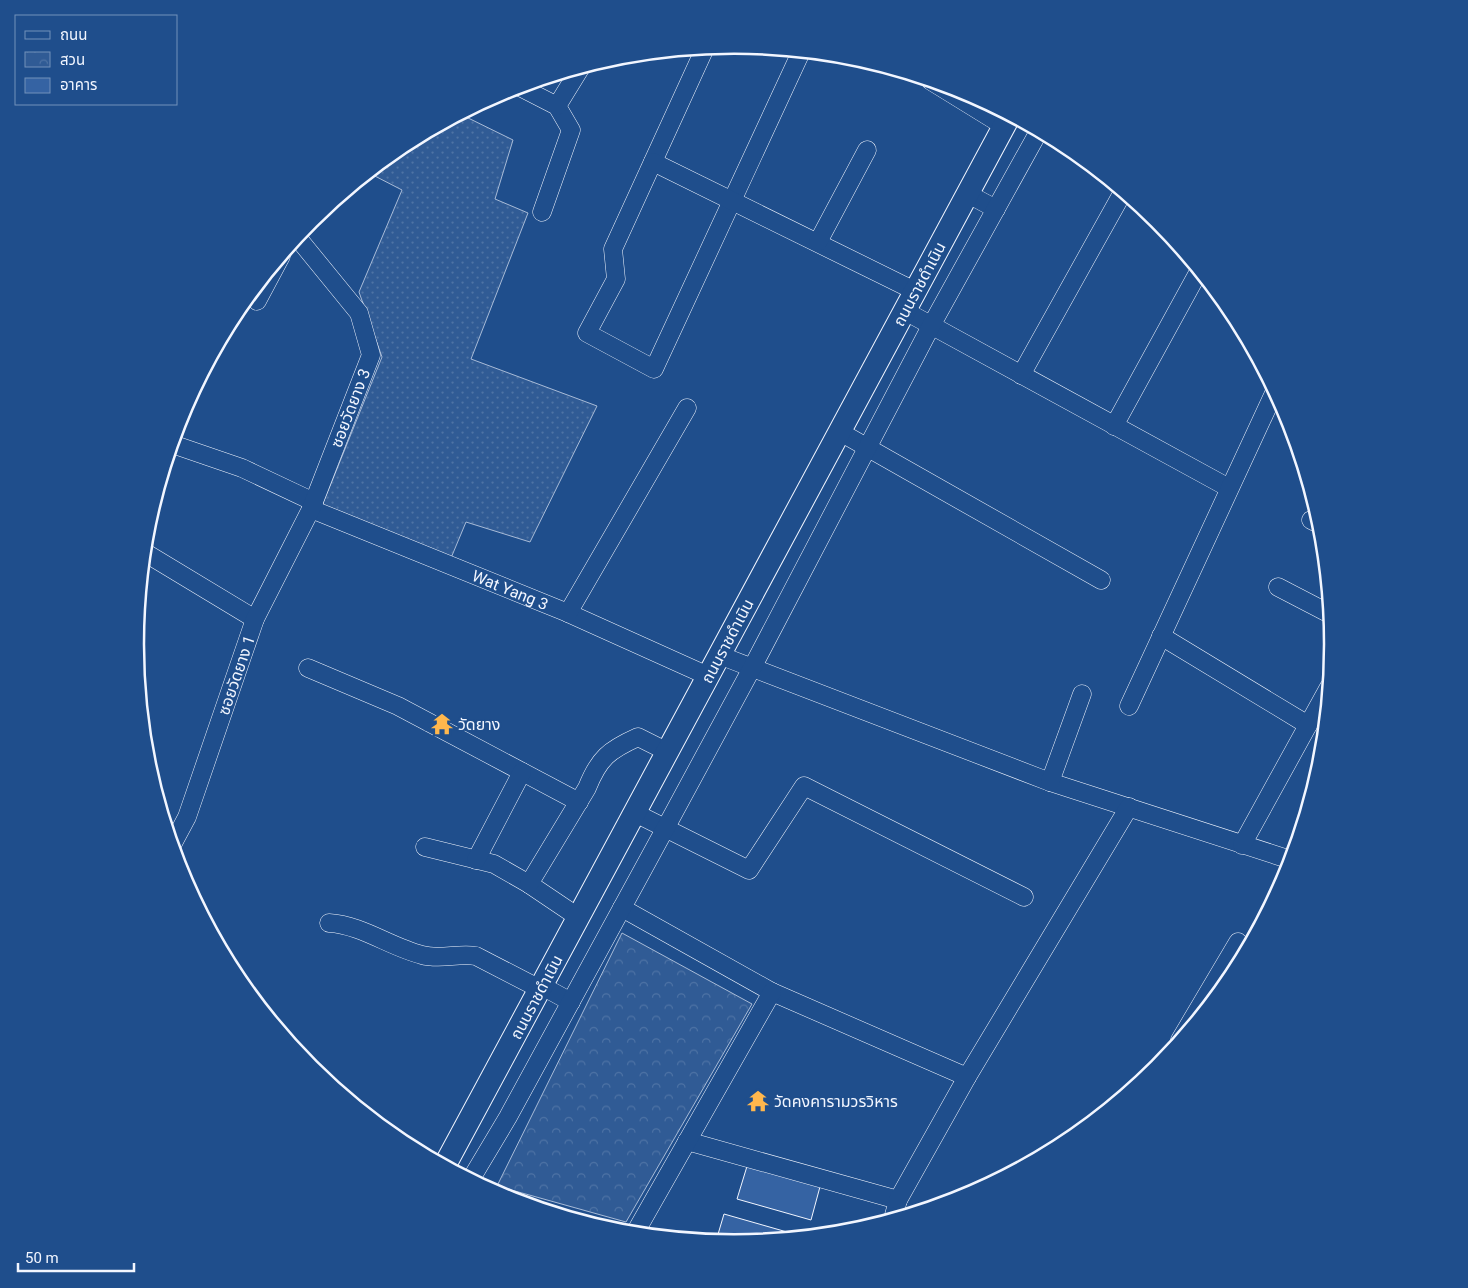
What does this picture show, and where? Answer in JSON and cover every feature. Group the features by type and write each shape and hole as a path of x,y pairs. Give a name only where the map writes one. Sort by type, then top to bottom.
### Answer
{"main road":[{"name":"ถนนราชดำเนิน","path":"448,1160 1007,121"}],"street":[{"path":"701,55 613,249 616,279 587,333 654,369 798,58"},
{"path":"557,106 576,75"},
{"path":"528,91 557,106 572,130 542,212"},
{"path":"474,1174 508,1117 752,668 931,326 1036,137"},
{"path":"818,242 867,150"},
{"path":"653,162 915,291"},
{"path":"968,194 996,209"},
{"path":"1021,375 1120,198"},
{"name":"ซอยวัดยาง 3","path":"302,242 359,313 371,355 312,506"},
{"path":"1114,426 1195,277"},
{"path":"257,301 264,287"},
{"path":"904,311 1229,488"},
{"path":"1129,706 1271,400"},
{"path":"568,613 687,408"},
{"path":"840,432 1101,580"},
{"name":"Wat Yang 3","path":"178,446 242,468 312,506 568,613 708,676"},
{"name":"ซอยวัดยาง 1","path":"176,837 187,817 255,619 312,506"},
{"path":"151,556 255,619"},
{"path":"1278,586 1323,610"},
{"path":"1161,636 1308,725"},
{"path":"719,656 1050,782 1284,858"},
{"path":"308,668 398,706 579,802"},
{"path":"1050,782 1082,694"},
{"path":"1242,845 1308,725 1320,710"},
{"path":"529,884 605,756 625,742 638,737 668,752"},
{"path":"476,860 522,772"},
{"path":"634,813 749,870 804,786 1024,897"},
{"path":"895,1212 898,1200 967,1077 1129,807"},
{"path":"425,847 494,864 529,884 578,918"},
{"path":"622,908 772,992 967,1077"},
{"path":"329,923 337,923 421,955 434,958 464,954 476,956 571,1002"},
{"path":"1202,1003 1238,942"},
{"path":"639,1226 772,992"},
{"path":"687,1141 898,1200"}],"green space":[{"path":"468,118 513,140 495,199 528,213 471,359 597,406 530,542 466,522 451,558 322,506 382,357 359,292 402,190 375,176 406,153"},
{"path":"622,933 752,1004 626,1222 509,1189 498,1184"}],"building":[{"path":"748,1163 821,1183 811,1220 737,1199"},
{"path":"724,1214 786,1232 773,1233 718,1234"}],"place":[{"name":"วัดยาง","path":"442,724"},
{"name":"วัดคงคารามวรวิหาร","path":"758,1101"}]}
